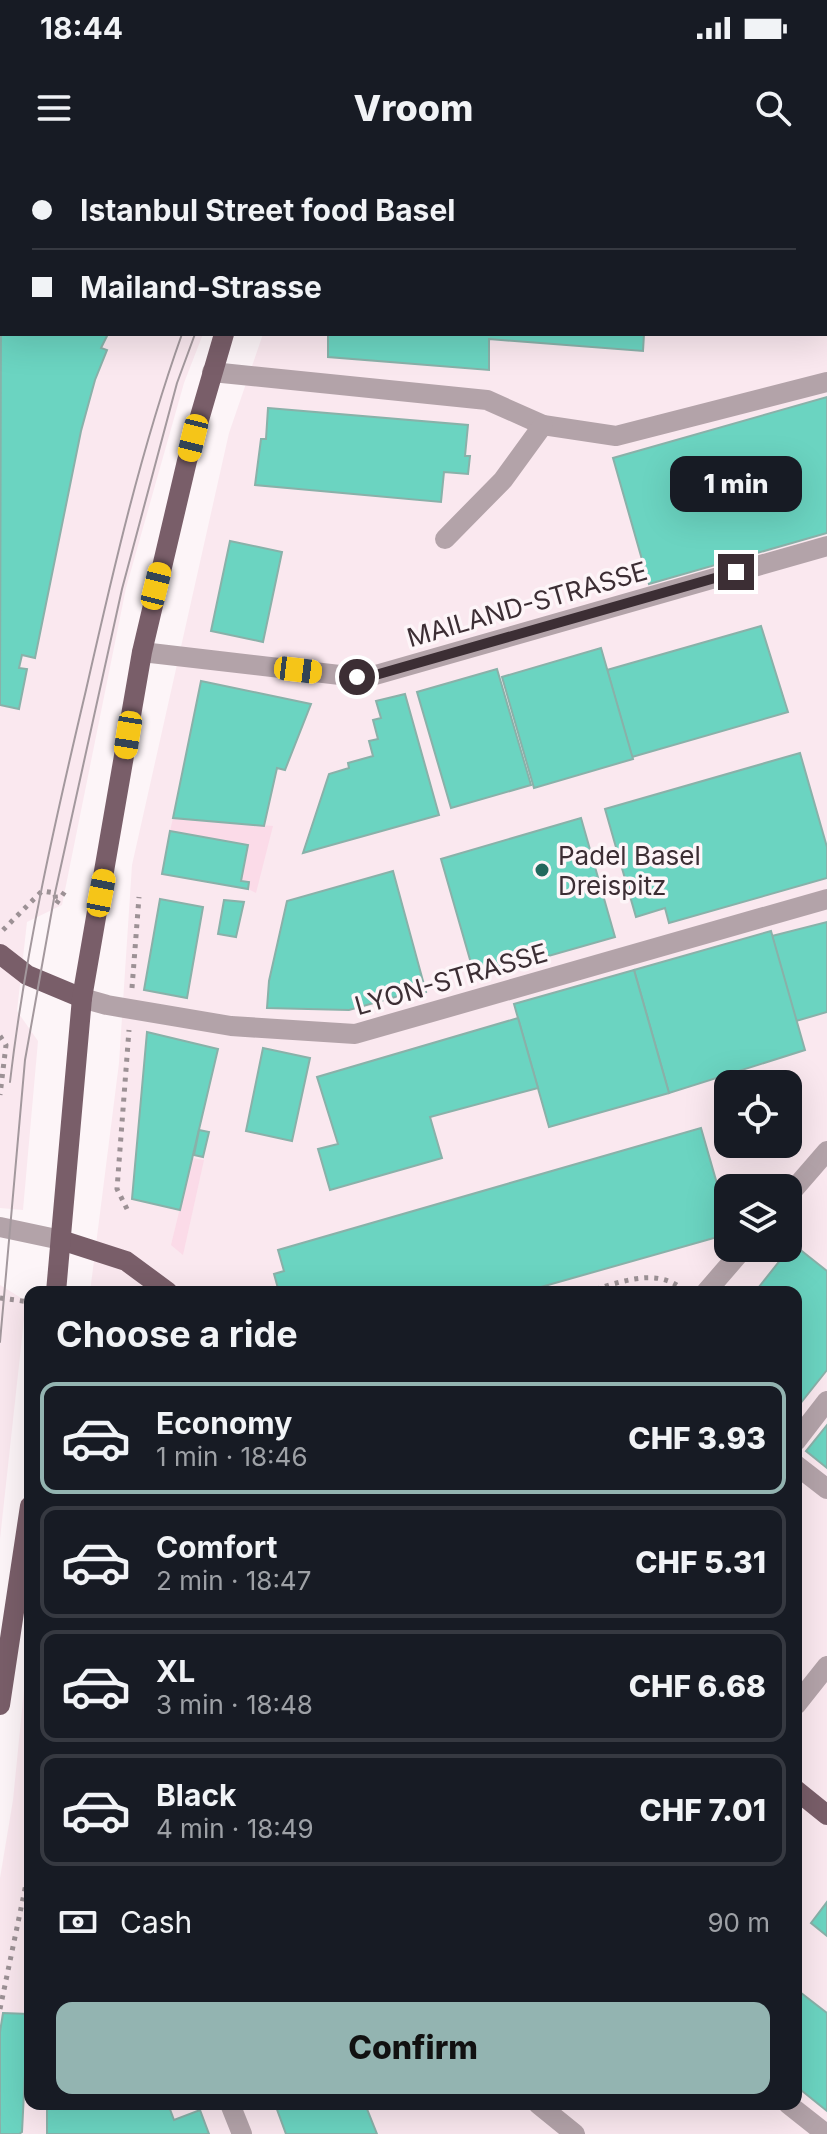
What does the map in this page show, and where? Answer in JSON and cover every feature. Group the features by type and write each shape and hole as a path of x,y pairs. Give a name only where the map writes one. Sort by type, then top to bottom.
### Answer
{"main road":[{"path":"57,1286 82,998 142,652 184,475 223,336"},
{"path":"0,954 27,975 82,998"},
{"path":"61,1240 126,1261 160,1286"},
{"path":"0,1705 24,1597"},
{"path":"802,1795 827,1815"}],"street":[{"path":"212,372 487,400 543,425 616,436 827,382"},
{"path":"445,539 503,480 543,425"},
{"name":"MAILAND-STRASSE","path":"142,652 357,677 372,676 827,546"},
{"name":"LYON-STRASSE","path":"82,998 131,1010 246,1028 355,1034 827,899"},
{"path":"802,1180 827,1151"},
{"path":"0,1227 61,1240"},
{"path":"711,1286 732,1262"},
{"path":"802,1433 827,1401"},
{"path":"802,1470 827,1489"},
{"path":"802,1697 827,1666"},
{"path":"232,2110 242,2134"},
{"path":"545,2110 575,2134"},
{"path":"796,2110 826,2134"}],"path":[{"path":"0,934 42,891 55,893 56,904 66,890"},
{"path":"127,1209 117,1189 139,897"},
{"path":"0,1036 6,1045 0,1095"},
{"path":"608,1286 641,1277 679,1286"},
{"path":"0,1298 24,1301"},
{"path":"0,2009 24,1894"}],"shaded area":[{"path":"0,336 202,336 184,383 126,588 62,905 27,922 17,1011 38,1041 23,1210 0,1208"},
{"path":"262,336 827,336 827,2134 0,2134 0,1878 13,1800 24,1690 24,2110 802,2110 802,1286 91,1286 119,1063 132,865 229,433"},
{"path":"173,818 273,826 256,893 248,889 249,882 241,881 247,845 170,831"},
{"path":"192,1158 204,1160 183,1255 171,1245"},
{"path":"0,1285 24,1300 24,1319 0,1539"}],"building":[{"path":"1,336 107,336 101,348 107,350 81,431 35,658 22,655 19,668 27,669 19,709 0,705"},
{"path":"328,336 644,336 643,351 489,339 489,370 328,357"},
{"path":"827,397 827,533 649,584 613,458"},
{"path":"268,408 468,425 465,456 470,456 468,474 444,472 441,502 255,485 261,439 266,439"},
{"path":"230,541 282,552 263,642 211,631"},
{"path":"761,626 788,712 632,757 607,670"},
{"path":"601,648 633,759 534,788 502,677"},
{"path":"497,669 531,785 451,808 417,692"},
{"path":"201,681 311,704 285,770 277,768 264,826 173,818"},
{"path":"405,694 439,815 303,853 329,774 349,768 348,763 373,756 369,741 378,739 373,720 381,718 376,701"},
{"path":"800,753 827,847 827,878 669,923 665,908 636,917 605,809"},
{"path":"581,818 615,937 475,977 441,859"},
{"path":"170,831 248,845 241,881 249,882 248,889 162,874"},
{"path":"393,871 426,992 409,997 409,993 349,1010 267,1008 269,981 287,901"},
{"path":"160,899 203,907 187,998 144,990"},
{"path":"224,900 244,902 236,937 218,934"},
{"path":"827,922 827,1012 796,1021 772,936"},
{"path":"771,931 805,1050 742,1070 714,1070 714,1079 669,1093 634,970"},
{"path":"634,970 669,1093 549,1127 514,1004"},
{"path":"518,1018 538,1088 430,1117 442,1158 330,1190 318,1149 338,1144 317,1077"},
{"path":"147,1032 218,1049 180,1210 132,1199"},
{"path":"263,1048 310,1058 292,1141 246,1131"},
{"path":"701,1128 714,1174 714,1238 545,1286 277,1286 274,1274 284,1271 278,1250"},
{"path":"199,1130 209,1132 203,1157 194,1155"},
{"path":"802,1251 827,1271 827,1370 802,1401 802,1286 760,1286 779,1262 802,1262"},
{"path":"827,1425 827,1468 806,1451"},
{"path":"827,1902 827,1936 811,1923"},
{"path":"802,1994 827,2013 827,2111 802,2091"},
{"path":"3,2013 24,2014 24,2093 22,2132 19,2134 0,2134 0,2032"},
{"path":"47,2110 170,2110 174,2120 200,2110 209,2134 47,2134"},
{"path":"277,2110 367,2110 377,2134 286,2134"}],"tram line":[{"path":"10,1082 33,934 75,738 129,510 181,336"},
{"path":"0,1342 25,1060 55,893 122,589 177,383 194,336"}],"place":[{"name":"Padel Basel Dreispitz","path":"542,870"}],"route":[{"path":"357,677 372,676 736,572"}]}
